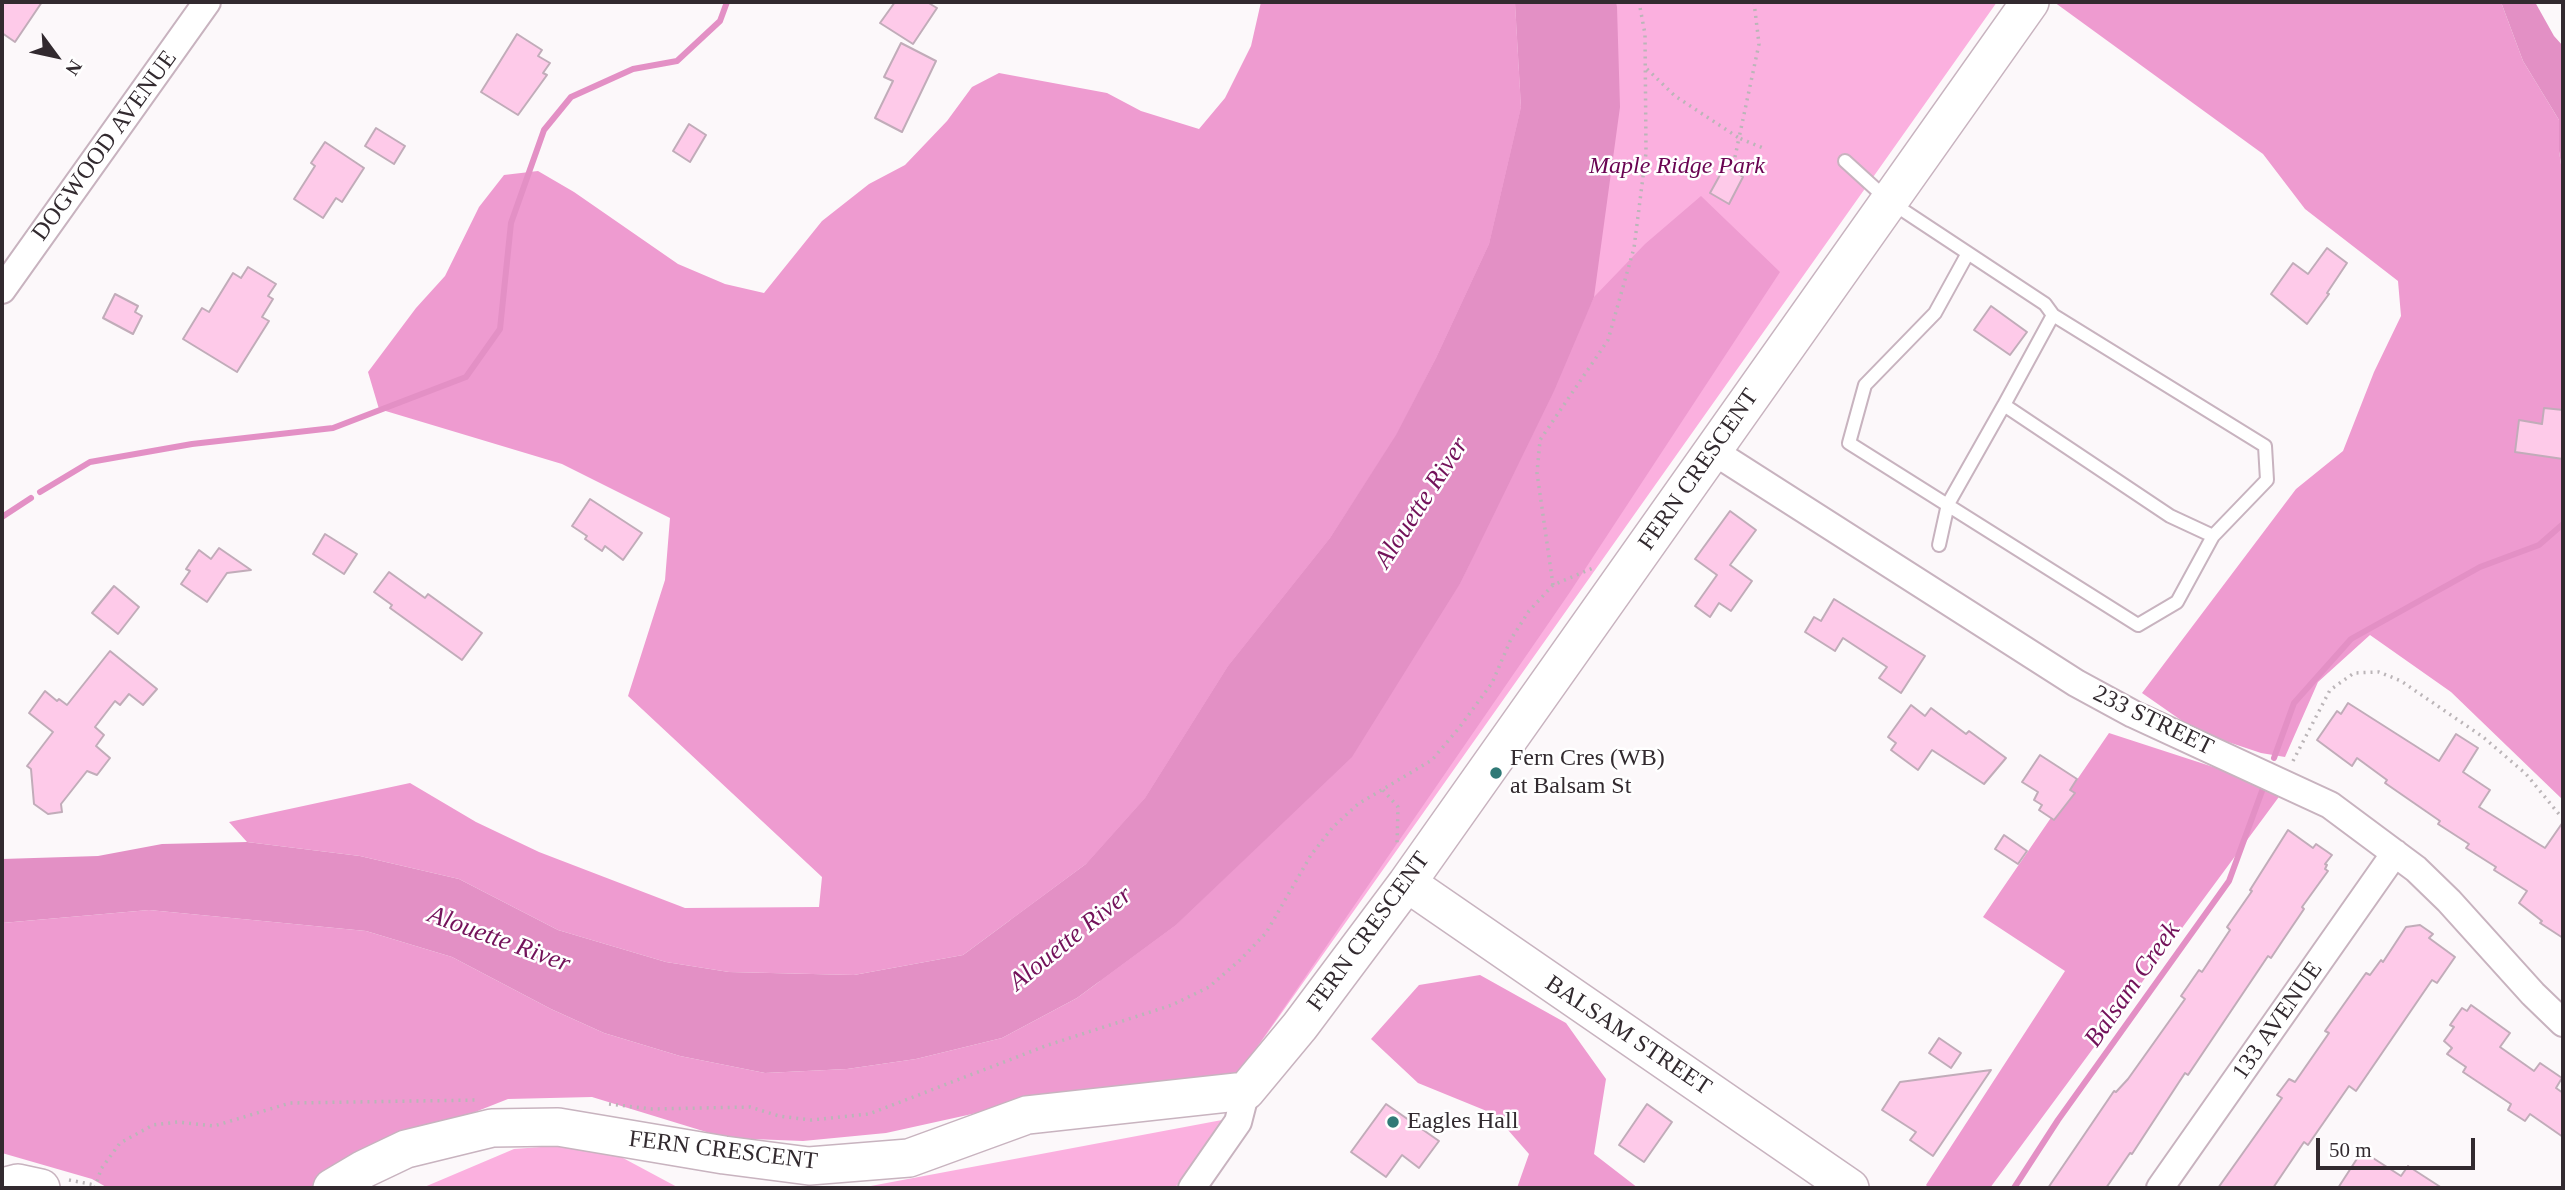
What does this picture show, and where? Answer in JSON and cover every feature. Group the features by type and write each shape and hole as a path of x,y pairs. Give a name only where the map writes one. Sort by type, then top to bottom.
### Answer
{"street":[{"name":"DOGWOOD AVENUE","path":"2,290 207,2"},
{"name":"FERN CRESCENT","path":"332,1188 407,1149 492,1128 558,1127 724,1155 809,1166 909,1158 1027,1115 1246,1091 1286,1044 1407,883 2030,2"},
{"name":"233 STREET","path":"1713,452 2076,683 2133,714 2330,805 2395,853 2449,901 2533,994 2563,1023"},
{"name":"133 AVENUE","path":"2160,1188 2395,853"},
{"name":"BALSAM STREET","path":"1407,883 1850,1188"},
{"path":"1192,1188 1238,1122 1246,1091"}],"lane":[{"path":"1845,162 1889,201 1968,253 2045,304 2053,315 2265,446 2266,480 2213,536 2176,602 2138,625 1849,443 1865,384 1935,313 1968,253"},
{"path":"1939,545 1948,504 2053,315"},
{"path":"2004,405 2170,516 2213,536"}],"path":[{"path":"1553,585 1537,473 1540,440 1608,340 1634,248 1646,153 1646,34 1640,2"},
{"path":"1732,171 1759,44 1754,2"},
{"path":"1646,68 1675,96 1739,138 1763,148"},
{"path":"597,1103 652,1109 750,1107 779,1116 811,1121 869,1114 1048,1045 1172,1005 1209,987 1266,933 1311,855 1333,827 1359,804 1432,760 1460,729 1492,683 1511,639 1529,611 1553,585 1599,565"},
{"path":"2282,781 2330,690 2354,673 2379,672 2401,681 2483,737 2526,774 2563,819"},
{"path":"1383,790 1398,807 1397,848"},
{"path":"96,1188 101,1169 120,1143 153,1125 178,1122 214,1126 290,1103 479,1100"}],"green space":[{"name":"Maple Ridge Park","path":"1515,2 1997,2 1237,1076 1010,920 1086,864 1521,107"},
{"path":"1222,1120 1175,1188 860,1188"},
{"path":"595,1143 679,1188 422,1188 514,1149"}],"shaded area":[{"path":"1261,2 1515,2 1521,107 1489,244 1396,436 1330,538 1228,666 1145,798 1086,864 963,955 854,975 729,972 666,962 558,930 459,879 360,856 247,842 229,822 410,783 476,822 539,852 685,908 819,907 822,877 628,696 665,580 670,518 562,464 379,409 368,372 416,308 445,276 479,207 504,175 538,171 574,192 678,264 725,284 764,293 822,221 869,184 905,165 947,121 972,87 999,73 1107,93 1141,111 1199,129 1225,98 1251,46"},
{"path":"2054,2 2501,2 2523,61 2559,120 2559,151 2563,178 2563,800 2451,692 2370,635 2318,682 2285,757 2261,753 2198,732 2142,693 2296,489 2343,451 2374,372 2401,316 2398,281 2305,209 2263,154"},
{"path":"1701,196 1780,272 1570,592 1237,1076 1081,1090 886,1133 803,1141 726,1138 592,1097 508,1099 369,1154 309,1188 108,1188 92,1179 2,1153 2,923 149,910 366,931 452,957 551,1009 604,1033 680,1056 765,1073 847,1069 916,1059 1002,1038 1077,998 1176,925 1258,846 1461,582 1594,297 1645,244"},
{"path":"2109,733 2284,790 1990,1188 1929,1188 1926,1185 2065,971 1983,917"},
{"path":"1480,975 1566,1023 1606,1079 1594,1154 1638,1188 1517,1188 1529,1154 1494,1114 1418,1083 1371,1039 1419,985"}],"water":[{"name":"Alouette River","path":"1515,2 1616,2 1617,7 1620,107 1594,297 1554,391 1461,582 1352,757 1176,925 1077,998 1002,1038 916,1059 847,1069 765,1073 680,1056 604,1033 551,1009 452,957 366,931 149,910 2,923 2,859 98,856 162,844 247,842 360,856 459,879 558,930 666,962 729,972 854,975 963,955 1086,864 1145,798 1228,666 1330,538 1396,435 1436,358 1489,244 1521,107"},
{"path":"2501,2 2535,2 2554,36 2563,46 2563,178 2559,151 2559,120 2523,61"}],"building":[{"path":"2,2 42,2 15,42 2,33"},
{"path":"895,2 927,2 937,8 913,44 880,23"},
{"path":"517,34 542,50 538,56 550,63 543,73 547,75 518,115 481,92"},
{"path":"901,43 936,61 902,132 875,118 893,81 884,77"},
{"path":"689,124 706,135 690,162 673,151"},
{"path":"376,128 405,146 394,164 365,146"},
{"path":"325,142 364,168 342,202 336,198 323,218 294,199 315,166 311,163"},
{"path":"1725,166 1743,177 1729,204 1710,193"},
{"path":"2327,248 2347,263 2307,324 2271,294 2293,263 2308,274"},
{"path":"248,267 276,284 268,296 273,299 262,317 269,321 237,372 183,339 202,308 209,312 233,273 241,278"},
{"path":"115,294 138,306 135,312 142,316 133,334 103,318"},
{"path":"1991,306 2027,332 2010,355 1974,330"},
{"path":"2544,408 2563,410 2563,459 2515,452 2519,420 2542,424"},
{"path":"590,499 642,533 623,560 605,546 602,551 572,526"},
{"path":"1730,511 1756,530 1730,565 1752,581 1731,611 1719,603 1710,617 1695,606 1717,575 1695,559"},
{"path":"325,534 357,554 344,574 313,554"},
{"path":"219,548 251,570 227,573 207,602 181,584 190,571 186,569 199,550 211,559"},
{"path":"389,572 425,598 428,594 482,633 462,660 390,608 392,605 374,592"},
{"path":"114,586 139,607 118,634 92,613"},
{"path":"1834,599 1925,656 1901,693 1879,678 1887,667 1843,638 1835,651 1805,632 1814,617 1821,621"},
{"path":"110,651 157,689 143,705 129,694 120,705 115,701 95,727 104,735 96,746 110,758 97,775 87,771 61,804 62,812 48,814 34,804 31,769 27,766 53,732 29,713 45,691 67,705"},
{"path":"2348,703 2439,761 2456,734 2478,748 2463,772 2490,790 2479,807 2545,848 2563,822 2563,938 2540,923 2542,921 2519,903 2527,891 2466,848 2469,844 2438,824 2440,821 2385,783 2387,780 2357,758 2352,766 2317,740 2337,711 2341,714"},
{"path":"1911,705 1925,716 1931,708 1966,734 1969,731 2006,758 1984,784 1932,750 1918,770 1891,750 1896,743 1888,737"},
{"path":"2040,755 2077,779 2070,790 2075,793 2054,820 2039,810 2042,805 2034,800 2038,792 2022,782"},
{"path":"2288,830 2313,848 2316,844 2332,855 2325,864 2328,871 2302,907 2304,909 2271,958 2268,956 2188,1075 2185,1073 2132,1154 2130,1153 2106,1188 2048,1188 2114,1091 2128,1079 2185,999 2181,996 2199,970 2202,972 2230,930 2227,927"},
{"path":"2004,835 2027,851 2018,864 1995,849"},
{"path":"2420,925 2433,934 2429,938 2455,957 2437,983 2432,980 2356,1091 2349,1086 2308,1145 2304,1142 2273,1188 2218,1188 2282,1098 2277,1095 2289,1079 2295,1082 2329,1033 2325,1031 2366,973 2370,975 2381,960 2383,962 2406,927"},
{"path":"2471,1005 2510,1033 2500,1047 2534,1071 2540,1063 2562,1078 2556,1088 2563,1093 2563,1137 2530,1114 2525,1121 2508,1110 2511,1104 2463,1072 2466,1067 2447,1054 2452,1048 2444,1041 2454,1027 2450,1025 2462,1008 2467,1011"},
{"path":"1939,1038 1961,1053 1951,1068 1929,1053"},
{"path":"1991,1070 1933,1156 1910,1140 1916,1132 1882,1110 1900,1082"},
{"name":"Eagles Hall","path":"1386,1104 1439,1141 1419,1168 1402,1155 1386,1177 1351,1152"},
{"path":"1647,1104 1672,1122 1644,1162 1619,1145"},
{"path":"2362,1151 2401,1176 2408,1166 2442,1188 2338,1188"}],"waterway":[{"path":"40,492 90,462 192,444 333,428 466,377 500,329 511,223 544,130 571,97 633,69 677,61 720,21 727,2"},
{"path":"2,517 31,498"},
{"name":"Balsam Creek","path":"2274,758 2294,703 2351,639 2480,567 2539,545 2563,524"},
{"name":"Balsam Creek","path":"2014,1188 2058,1120 2229,881 2262,791"}],"place":[{"name":"Fern Cres (WB) at Balsam St","path":"1496,773"},
{"name":"Eagles Hall","path":"1393,1122"}]}
